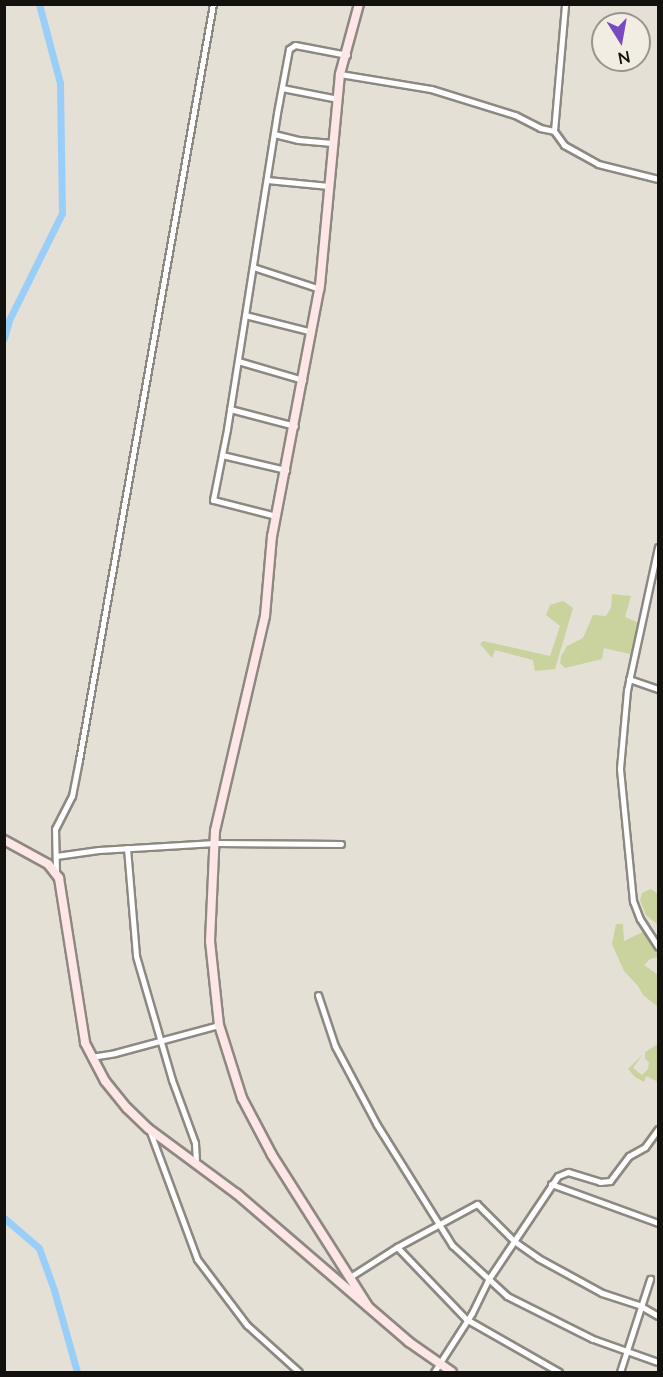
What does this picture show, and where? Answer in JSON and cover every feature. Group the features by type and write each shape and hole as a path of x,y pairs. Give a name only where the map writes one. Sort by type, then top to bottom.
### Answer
{"main road":[{"path":"359,4 340,74 320,289 276,516 265,616 215,831 210,941 219,1025 242,1098 257,1130 368,1306"},
{"path":"4,840 48,864 56,872 66,915 82,1031 91,1057 105,1081 127,1108 149,1129 237,1194 438,1365 452,1372"}],"street":[{"path":"56,872 55,829 72,796 116,560 213,4"},
{"path":"554,131 565,4"},
{"path":"276,516 213,500 290,46 347,55"},
{"path":"340,74 363,76 443,92 554,131 564,145 598,164 658,178"},
{"path":"282,88 338,99"},
{"path":"274,134 297,140 332,143"},
{"path":"267,180 329,186"},
{"path":"253,267 320,289"},
{"path":"245,315 312,332"},
{"path":"238,361 303,380"},
{"path":"230,409 295,426"},
{"path":"222,455 286,470"},
{"path":"658,547 629,679 623,718 620,769 629,880 636,910 658,947"},
{"path":"629,679 658,688"},
{"path":"56,856 127,848 215,843 341,844"},
{"path":"127,848 136,956 159,1041 195,1143 196,1165"},
{"path":"318,995 335,1046 377,1125 452,1245 507,1296 548,1319 628,1354 658,1362"},
{"path":"91,1057 115,1053 219,1025"},
{"path":"149,1129 197,1259 247,1325 298,1372"},
{"path":"434,1372 488,1280 551,1184 562,1173 568,1172 600,1182 610,1181 629,1156 645,1147 658,1129"},
{"path":"551,1184 658,1223"},
{"path":"350,1277 397,1247 477,1204 514,1241 569,1276 602,1293 639,1305 658,1316"},
{"path":"397,1247 466,1319 559,1372"},
{"path":"620,1372 628,1354 639,1305 650,1279"}],"green space":[{"path":"612,594 631,596 625,617 641,624 634,655 604,648 602,659 565,668 560,663 567,646 583,638 593,615 606,616 611,608"},
{"path":"563,601 573,608 555,669 535,671 533,660 495,650 492,658 480,644 483,641 550,656 560,626 546,615 550,605"},
{"path":"651,889 658,894 658,925 646,915 640,900 642,893"},
{"path":"616,924 623,924 624,941 647,930 658,947 658,957 650,959 644,965 658,975 658,1007 643,995 624,971 612,944"},
{"path":"658,1044 658,1082 646,1076 644,1082 628,1069 643,1054 633,1068 642,1075 648,1069 649,1062 645,1059 645,1052"}],"waterway":[{"path":"4,338 9,320 62,213 60,83 39,4"},
{"path":"4,1218 39,1248 54,1290 77,1372"}]}
